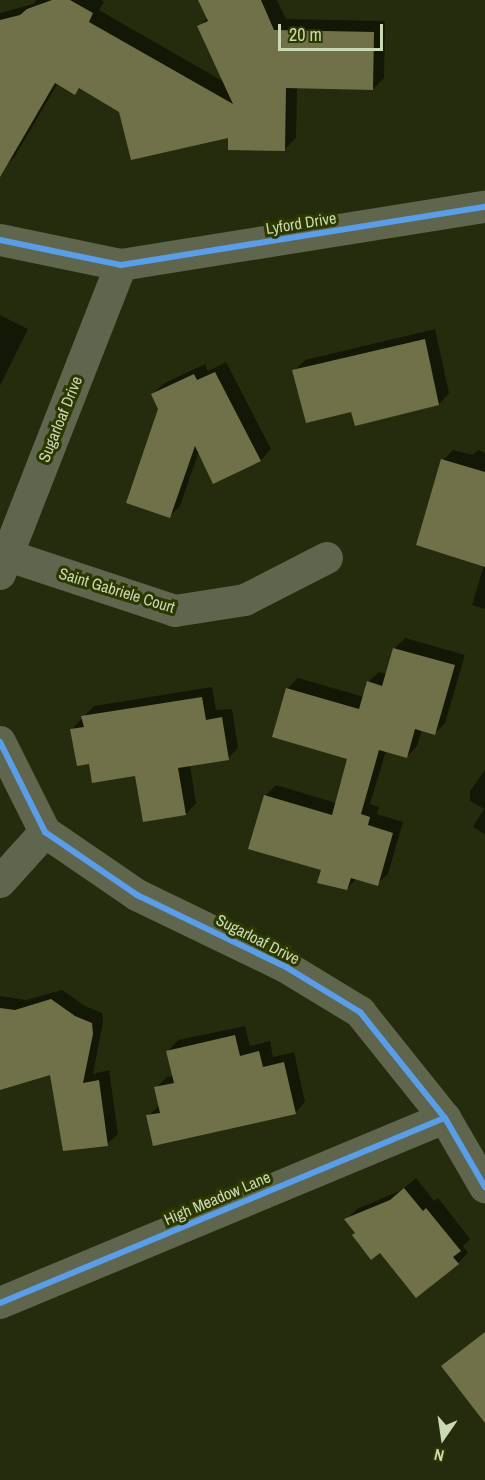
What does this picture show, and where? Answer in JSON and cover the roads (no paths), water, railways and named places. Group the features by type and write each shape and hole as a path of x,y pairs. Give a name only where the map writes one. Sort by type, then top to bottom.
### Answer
{"street":[{"name":"Lyford Drive","path":"121,265 485,207"},
{"path":"0,240 121,265"},
{"name":"Sugarloaf Drive","path":"3,565 121,265"},
{"name":"Saint Gabriele Court","path":"3,565 175,611 245,600 327,558"},
{"name":"Sugarloaf Drive","path":"0,742 45,832 137,895 286,967 360,1012 445,1118 485,1187"},
{"path":"0,882 45,832"},
{"name":"High Meadow Lane","path":"0,1303 445,1118"}]}
